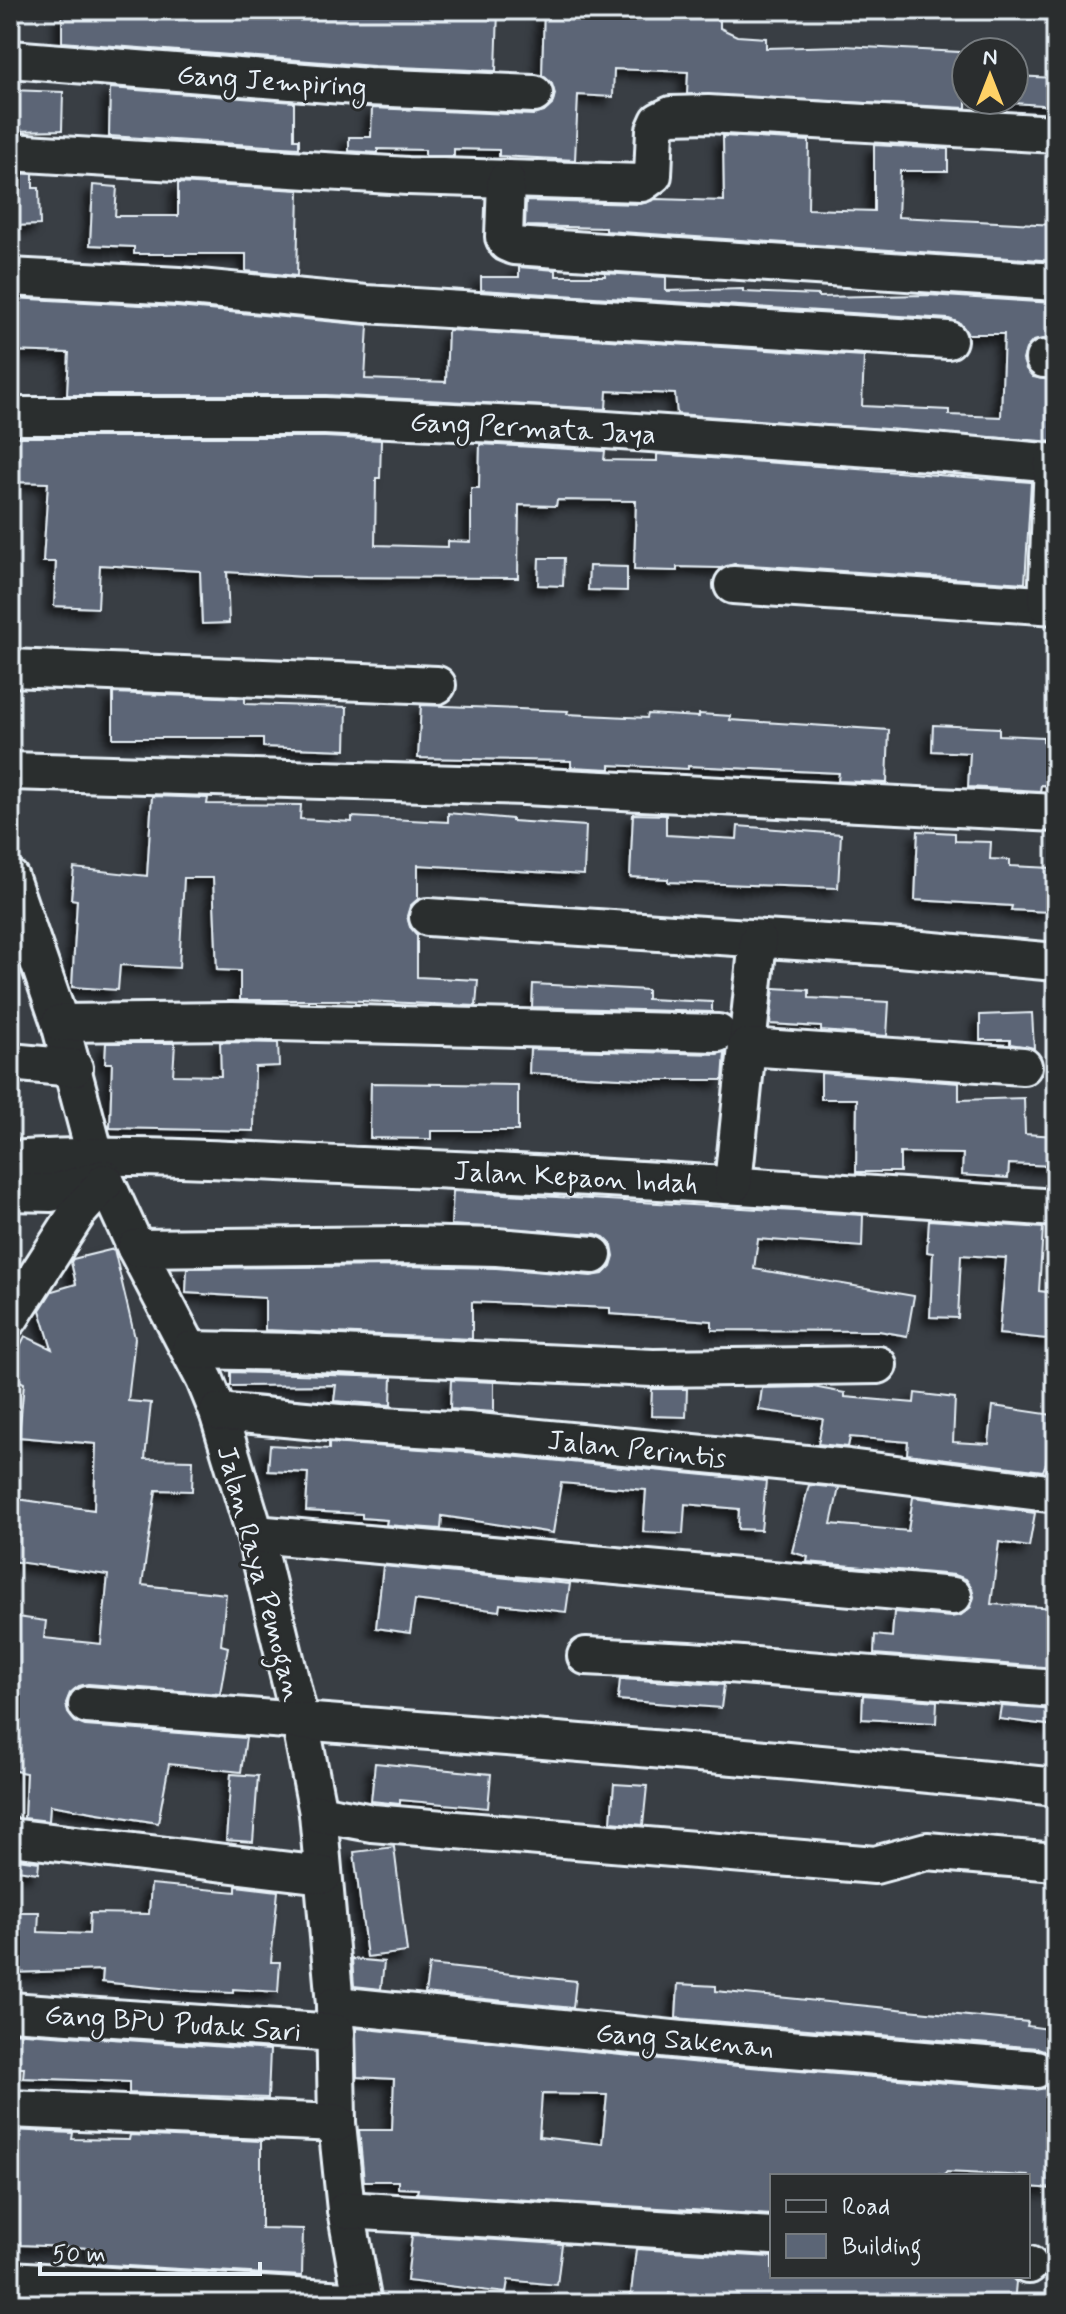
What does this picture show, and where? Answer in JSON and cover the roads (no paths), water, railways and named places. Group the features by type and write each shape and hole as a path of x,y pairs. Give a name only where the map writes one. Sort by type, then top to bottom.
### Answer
{"street":[{"name":"Gang Jempiring","path":"10,59 368,87 534,94"},
{"path":"10,152 506,180 642,183 653,175 655,130 659,121 671,115 708,114 1056,134"},
{"path":"506,180 504,237 507,243 514,246 1056,282"},
{"path":"10,277 179,286 366,304 948,340"},
{"name":"Gang Permata Jaya","path":"10,416 325,416 562,427 1055,463"},
{"path":"733,585 1051,605 1055,463"},
{"path":"10,668 437,685"},
{"path":"10,771 524,786 1056,813"},
{"name":"Jalan Raya Pemogan","path":"10,878 60,1023 102,1172 136,1248 190,1350 218,1412 255,1534 300,1721 318,1813 335,2019 337,2123 346,2210 363,2303"},
{"path":"428,917 888,947 1056,962"},
{"path":"733,1184 732,1040 758,940"},
{"path":"60,1023 232,1021 732,1040 1023,1066"},
{"path":"10,1062 74,1068"},
{"path":"10,1160 102,1172"},
{"path":"10,1192 51,1193 102,1172"},
{"path":"10,1318 102,1172"},
{"name":"Jalan Kepaon Indah","path":"102,1172 534,1173 1056,1208"},
{"path":"136,1248 405,1245 497,1247 593,1255"},
{"path":"190,1350 653,1368 878,1365"},
{"name":"Jalan Perintis","path":"218,1412 468,1431 848,1468 1056,1494"},
{"path":"255,1534 953,1596"},
{"path":"586,1656 1056,1689"},
{"path":"87,1705 805,1761 1056,1787"},
{"path":"318,1813 372,1823 875,1865 927,1851 1056,1862"},
{"path":"10,1837 323,1875"},
{"name":"Gang BPU Pudak Sari","path":"10,2011 335,2019"},
{"name":"Gang Sakenan","path":"335,2019 692,2041 1036,2069"},
{"path":"10,2109 337,2123"},
{"path":"346,2210 770,2236"},
{"path":"10,2280 363,2303"}]}
